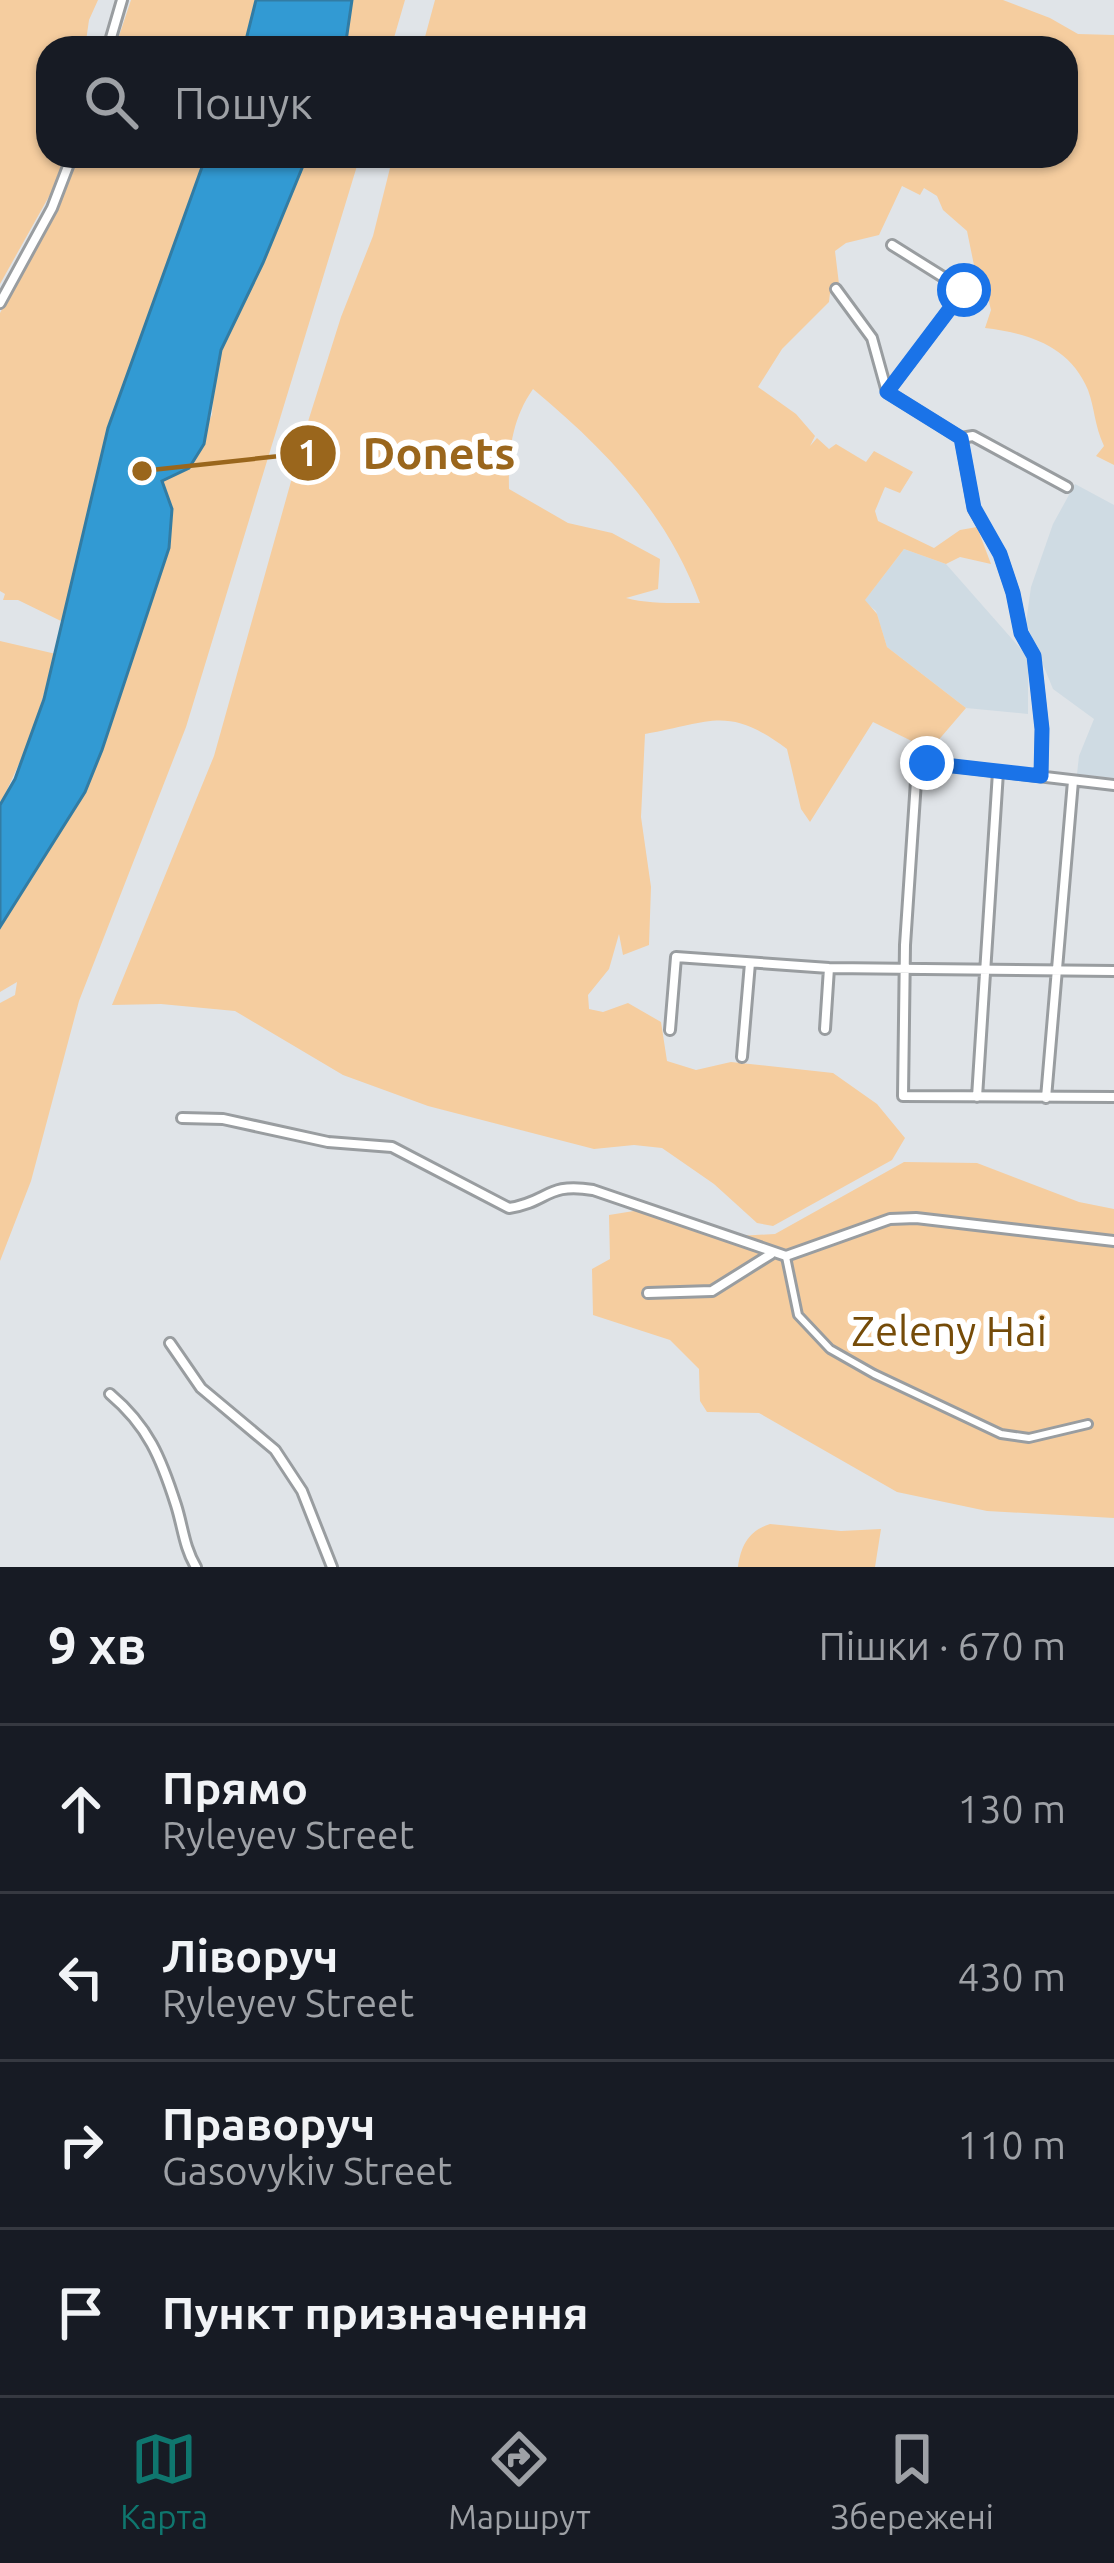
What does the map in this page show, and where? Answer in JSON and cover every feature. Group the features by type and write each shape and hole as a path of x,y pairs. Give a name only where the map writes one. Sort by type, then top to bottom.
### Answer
{"street":[{"path":"112,36 122,0"},
{"path":"0,303 52,208 67,168"},
{"path":"887,392 964,290 892,245"},
{"path":"836,289 872,338 887,392 961,438 973,436 1067,487"},
{"path":"961,438 974,508 1000,554 1021,633 1034,656 1042,729 1041,776"},
{"path":"1114,785 923,760 916,781 904,969 903,1096 1114,1097"},
{"path":"977,1097 998,772"},
{"path":"1046,1098 1073,781"},
{"path":"670,1030 676,957 829,968 1114,971"},
{"path":"742,1057 750,963"},
{"path":"826,1029 829,968"},
{"path":"182,1118 223,1120 328,1142 392,1148 509,1208 524,1206 567,1185 593,1190 786,1256 903,1218 1114,1241"},
{"path":"648,1293 712,1291 772,1253"},
{"path":"786,1256 798,1315 830,1349 1000,1434 1030,1438 1088,1424"},
{"path":"170,1343 201,1388 275,1450 302,1492 332,1567"},
{"path":"110,1394 135,1415 149,1435 177,1508 185,1548 196,1567"}],"shaded area":[{"path":"1075,484 1114,505 1114,778 1077,774 1094,719 1053,689 1026,623 1031,587 1053,524"},
{"path":"904,549 946,564 1028,657 1028,714 966,708 887,647 876,611 864,601"}],"green space":[{"path":"0,0 98,0 87,36 36,36 36,168 61,168 0,284"},
{"path":"131,0 256,0 247,36 119,36"},
{"path":"352,0 405,0 394,36 347,36"},
{"path":"435,0 1003,0 1078,34 1114,35 1114,465 1096,456 1104,446 1088,390 1070,362 1032,338 985,328 991,310 984,282 975,270 967,231 924,188 920,195 902,186 879,235 846,243 835,251 839,284 829,302 782,349 758,387 796,414 815,436 810,446 817,438 829,449 836,444 866,462 874,451 913,472 900,493 885,487 875,511 878,521 934,548 960,530 977,527 991,564 960,557 946,564 904,549 865,600 877,614 887,647 966,708 930,750 873,722 810,822 801,809 787,749 767,735 719,720 645,734 641,817 651,887 649,945 623,955 619,934 609,969 588,995 589,1009 603,1012 628,1003 661,1022 667,1061 696,1070 731,1062 833,1073 877,1104 905,1138 892,1160 773,1226 757,1223 714,1184 662,1148 594,1149 428,1106 343,1075 235,1011 112,1005 214,756 306,428 373,236 390,168 1078,168 1078,36 425,36","holes":["533,389 609,460 671,540 700,603 626,598 658,589 660,559 612,533 568,523 509,489 513,436"]},
{"path":"72,168 202,168 108,428 63,622 18,600 3,600 5,594 0,591 0,313 61,200"},
{"path":"302,168 356,168 186,727 79,1001 31,1181 0,1261 0,1003 15,995 17,982 0,992 0,927 84,792 140,628 162,481 183,472 212,415 221,350"},
{"path":"0,641 56,654 30,740 0,805"},
{"name":"Zeleny Hai","path":"904,1162 977,1163 1079,1202 1114,1209 1114,1518 987,1511 897,1492 759,1413 707,1412 700,1401 699,1369 670,1340 593,1315 592,1269 610,1259 609,1215 640,1210 719,1237 775,1234"},
{"path":"770,1524 841,1531 881,1529 875,1567 738,1567 747,1540"}],"water":[{"path":"256,0 352,0 347,36 247,36"},
{"path":"202,168 302,168 221,350 204,444 189,468 162,481 172,509 169,548 102,750 85,792 0,927 0,805 15,779 44,699 108,428"}],"place":[{"name":"Donets","path":"142,471"}],"route":[{"path":"927,763 1041,776 1042,729 1034,656 1021,633 1000,554 974,508 961,438 887,392 964,290"}]}
